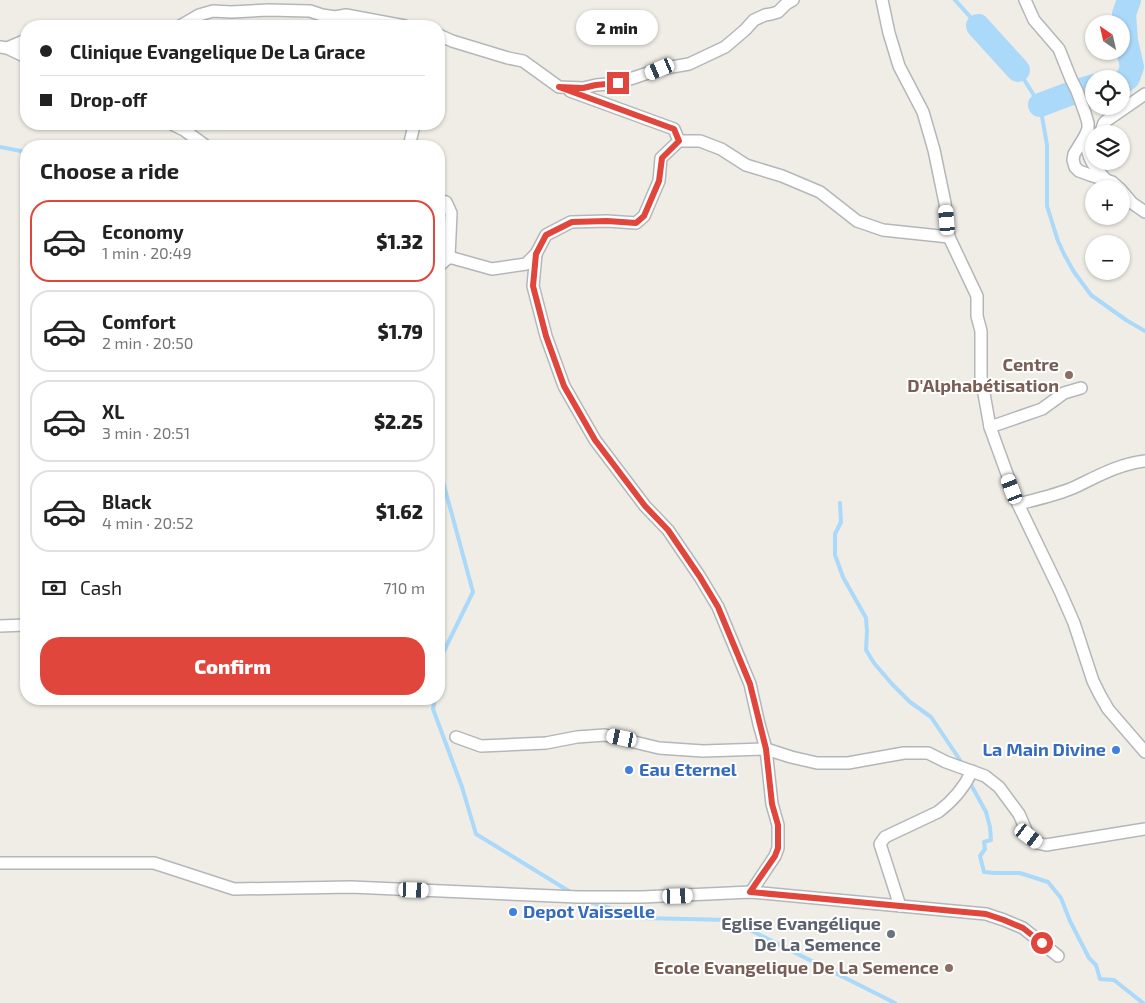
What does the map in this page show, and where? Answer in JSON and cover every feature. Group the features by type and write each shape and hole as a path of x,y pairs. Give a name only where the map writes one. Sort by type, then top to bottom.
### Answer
{"street":[{"path":"559,87 583,88 618,83 660,69 689,64 724,46 745,30 754,20 778,12 793,0"},
{"path":"882,0 899,66 922,112 934,150 946,203 949,237 977,296 981,377 990,427 1018,504 1074,623 1093,681 1100,695 1120,723 1145,752"},
{"path":"1025,0 1034,20 1059,49 1077,91 1087,125"},
{"path":"190,20 213,11 268,10 310,11 335,17 346,15 373,20"},
{"path":"346,15 351,20"},
{"path":"445,38 523,61 559,87 674,129 679,141"},
{"path":"4,47 20,42"},
{"path":"4,47 20,55"},
{"path":"1103,125 1106,121 1145,94"},
{"path":"184,130 198,140"},
{"path":"449,257 492,269 526,264 536,254 546,235 572,222 607,221 636,223 644,216 659,181 662,158 679,141 700,141 746,165 782,176 820,192 857,221 883,230 949,237"},
{"path":"1085,147 1074,154 1075,167 1090,175 1106,180"},
{"path":"1097,170 1106,180"},
{"path":"1130,200 1145,212"},
{"path":"445,202 451,213 449,257 445,261"},
{"path":"536,254 533,286 546,336 564,386 595,440 645,506 668,530 700,577 713,600 750,684 766,749 772,804 778,825 778,848 775,856 750,892"},
{"path":"990,427 1042,409 1064,393 1080,388"},
{"path":"1018,504 1050,496 1110,470 1131,463 1145,461"},
{"path":"0,626 20,625"},
{"path":"456,737 481,746 546,743 605,735 659,748 703,751 766,749 817,764 848,762 904,753 928,753 971,774 985,776 999,787 1018,814 1029,836 1037,843 1046,845 1145,829"},
{"path":"900,906 880,844 885,837 892,833 938,812 963,788 971,774"},
{"path":"0,863 154,863 234,889 351,887 578,897 642,897 750,892 986,914 1023,928 1058,956"}],"waterway":[{"path":"955,0 1018,70 1040,105 1047,145 1047,206 1058,241 1074,272 1091,295 1145,331"},
{"path":"1129,0 1124,14 1126,41 1132,67 1130,72"},
{"path":"978,26 1018,70"},
{"path":"1040,105 1085,89"},
{"path":"0,147 20,151"},
{"path":"445,489 473,592 445,649"},
{"path":"840,503 841,522 835,534 835,555 843,577 866,618 866,650 874,663 892,684 910,702 931,717 962,765"},
{"path":"434,705 433,709 462,787 476,834 572,893"},
{"path":"969,781 986,812 990,827 991,840 984,842 985,849 980,856 984,872 1020,873 1048,882 1061,898 1070,921 1089,958 1096,965 1100,979 1114,980 1143,1003"},
{"path":"587,901 641,918 730,920 895,1003"}],"place":[{"name":"Centre D'Alphabétisation","path":"1069,375"},
{"name":"La Main Divine","path":"1116,750"},
{"name":"Eau Eternel","path":"629,770"},
{"name":"Depot Vaisselle","path":"513,912"},
{"name":"Eglise Evangélique De La Semence","path":"891,934"},
{"name":"Ecole Evangelique De La Semence","path":"949,968"}],"route":[{"path":"618,83 583,88 559,87 674,129 679,141 662,158 659,181 644,216 636,223 607,221 572,222 546,235 536,254 533,286 546,336 564,386 595,440 645,506 668,530 700,577 718,607 750,684 766,749 772,804 778,825 778,848 775,856 750,892 986,914 1023,928 1042,943"}]}
